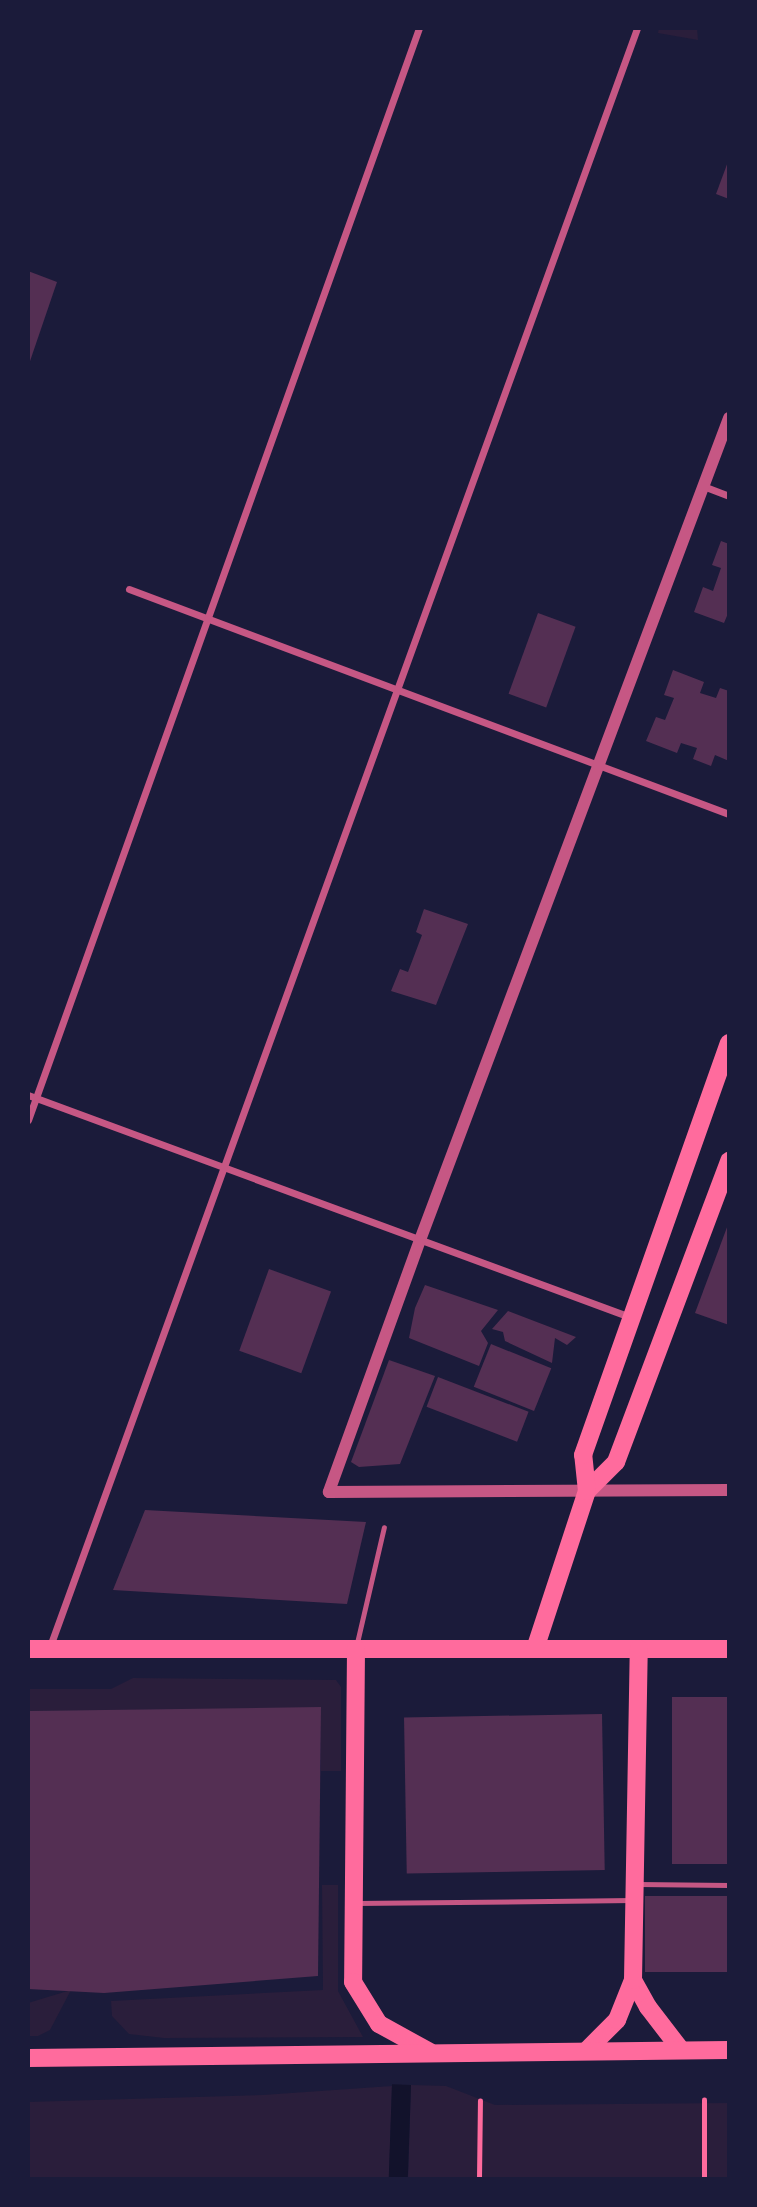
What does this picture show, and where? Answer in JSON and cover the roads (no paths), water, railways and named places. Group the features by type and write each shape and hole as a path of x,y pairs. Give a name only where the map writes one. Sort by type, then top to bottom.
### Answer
{"main road":[{"path":"535,1649 587,1491 583,1455 729,1043"},
{"path":"587,1491 616,1462 729,1161"},
{"path":"28,1648 729,1649"},
{"path":"356,1649 354,1982 362,2001 379,2024 433,2053"},
{"path":"586,2051 617,2020 633,1980 639,1649"},
{"path":"633,1980 648,2007 681,2050"},
{"path":"28,2058 729,2050"}],"street":[{"path":"28,1119 32,1097 419,28"},
{"path":"49,1648 637,28"},
{"path":"729,418 420,1240 329,1492 729,1490"},
{"path":"703,486 729,496"},
{"path":"129,589 729,814"},
{"path":"32,1097 631,1318"}],"lane":[{"path":"356,1649 384,1527"},
{"path":"355,1903 635,1892 729,1885"}]}
